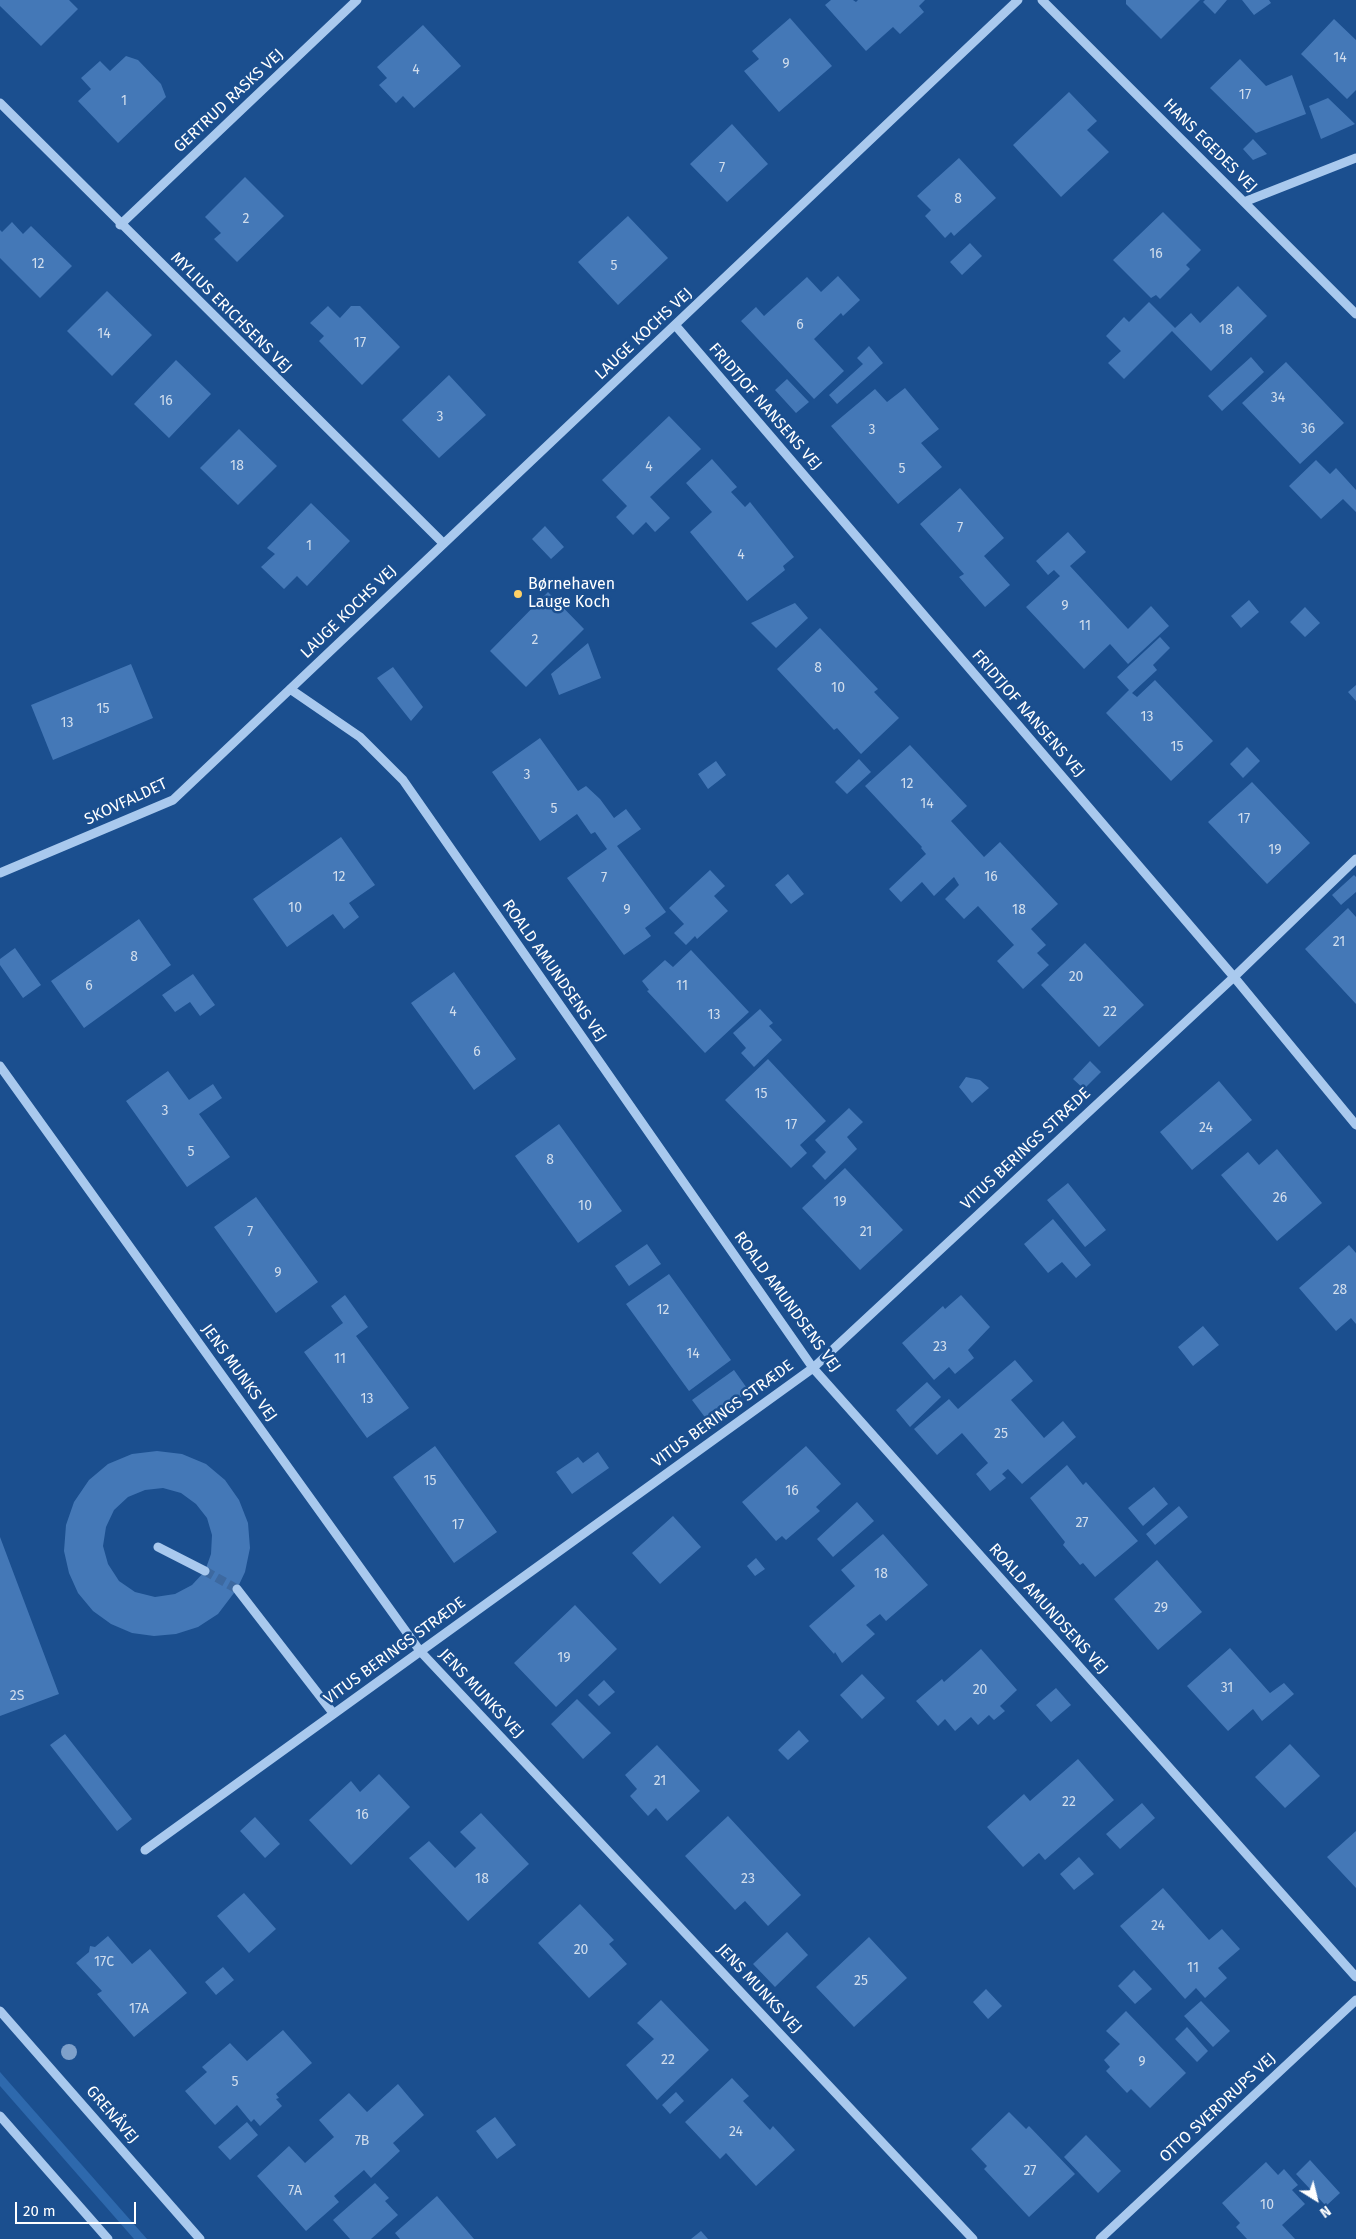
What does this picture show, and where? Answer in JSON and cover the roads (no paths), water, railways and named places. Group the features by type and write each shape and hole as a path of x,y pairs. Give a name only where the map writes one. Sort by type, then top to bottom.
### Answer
{"street":[{"name":"GERTRUD RASKS VEJ","path":"120,225 357,0"},
{"name":"LAUGE KOCHS VEJ","path":"290,689 442,543 676,326 1018,0"},
{"name":"HANS EGEDES VEJ","path":"1042,0 1356,314"},
{"name":"MYLIUS ERICHSENS VEJ","path":"0,103 120,225 442,543"},
{"path":"1244,202 1356,158"},
{"name":"FRIDTJOF NANSENS VEJ","path":"676,326 1234,977 1356,1125"},
{"name":"SKOVFALDET","path":"0,873 173,800 290,689"},
{"name":"ROALD AMUNDSENS VEJ","path":"290,689 360,737 403,780 813,1368 1356,1977"},
{"name":"VITUS BERINGS STRÆDE","path":"145,1850 813,1368 1234,977 1356,859"},
{"name":"JENS MUNKS VEJ","path":"0,1066 420,1651 973,2239"},
{"path":"158,1547 205,1571"},
{"path":"237,1589 333,1713"},
{"name":"OTTO SVERDRUPS VEJ","path":"1100,2239 1356,2000"},
{"name":"GRENÅVEJ","path":"0,2011 200,2239"},
{"path":"0,2116 108,2239"}],"tunnel":[{"path":"205,1571 237,1589"}],"place":[{"name":"Børnehaven Lauge Koch","path":"518,594"}]}
